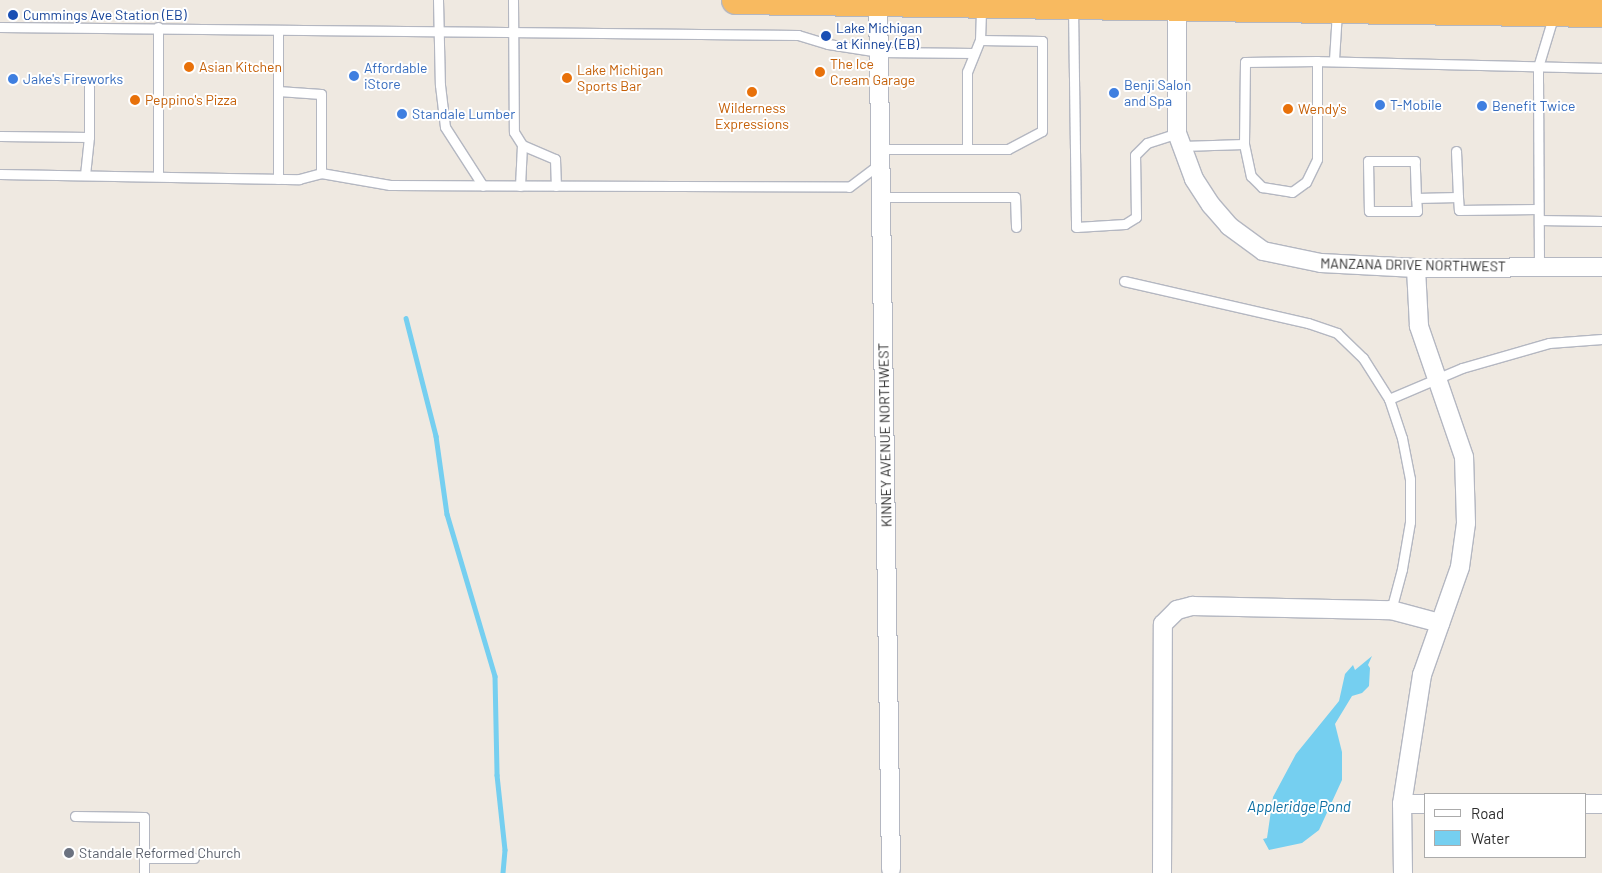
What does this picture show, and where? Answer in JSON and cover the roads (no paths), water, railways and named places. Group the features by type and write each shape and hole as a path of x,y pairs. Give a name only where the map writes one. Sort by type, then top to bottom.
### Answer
{"highway":[{"path":"736,0 1029,2 1073,5 1370,4 1554,6 1602,13"}],"street":[{"name":"KINNEY AVENUE NORTHWEST","path":"878,2 891,869"},
{"name":"MANZANA DRIVE NORTHWEST","path":"1163,4 1179,140 1194,179 1211,205 1229,226 1263,250 1321,263 1416,268 1602,267"},
{"path":"1403,873 1402,804 1422,675 1460,567 1466,524 1464,458 1419,326 1416,268"},
{"path":"1162,873 1163,624 1177,610 1192,606 1391,610 1440,623"},
{"path":"1402,804 1424,804"},
{"path":"1587,804 1602,804"}],"lane":[{"path":"438,0 437,32 445,127 483,186"},
{"path":"514,0 512,32 514,132 522,145 520,186"},
{"path":"968,148 967,72 980,40 981,3"},
{"path":"1334,60 1338,4"},
{"path":"1073,5 1076,227 1124,224 1136,217 1134,156 1147,143 1179,140 1244,144"},
{"path":"1539,267 1538,67 1554,6"},
{"path":"0,27 798,36 828,44 879,52 974,53"},
{"path":"158,28 158,175"},
{"path":"278,30 278,179"},
{"path":"0,174 158,175 299,179 321,174 390,185 849,186 880,156 968,148 1008,149 1042,130 1042,41 980,40"},
{"path":"1317,61 1317,159 1306,182 1292,192 1262,187 1251,176 1244,144 1245,62 1334,60 1353,64 1602,68"},
{"path":"85,174 89,137 89,86"},
{"path":"278,91 321,94 321,174"},
{"path":"0,136 89,137"},
{"path":"522,145 554,158 556,186"},
{"path":"1456,151 1459,210 1538,209"},
{"path":"1368,161 1415,161 1416,198 1417,212 1370,212 1368,161"},
{"path":"881,197 1015,197 1016,227"},
{"path":"1416,198 1458,197"},
{"path":"1539,220 1602,221"},
{"path":"1124,281 1308,323 1337,333 1363,358 1390,399 1402,438 1410,479 1410,522 1402,570 1391,610"},
{"path":"1390,399 1437,379 1549,343 1602,339"},
{"path":"75,816 144,817 144,873"},
{"path":"144,858 194,858"}],"water":[{"name":"Appleridge Pond","path":"1372,656 1368,665 1370,668 1369,686 1362,693 1352,696 1335,724 1342,752 1342,780 1319,830 1302,843 1269,850 1263,839 1267,838 1273,797 1296,754 1339,701 1345,674 1353,665 1355,670"}],"waterway":[{"path":"406,318 436,436 447,514 495,676 497,775 505,850 503,873"}],"place":[{"name":"Cummings Ave Station (EB)","path":"13,15"},
{"name":"Lake Michigan at Kinney (EB)","path":"826,36"},
{"name":"Asian Kitchen","path":"189,67"},
{"name":"The Ice Cream Garage","path":"820,72"},
{"name":"Affordable iStore","path":"354,76"},
{"name":"Lake Michigan Sports Bar","path":"567,78"},
{"name":"Jake's Fireworks","path":"13,79"},
{"name":"Wilderness Expressions","path":"752,92"},
{"name":"Benji Salon and Spa","path":"1114,93"},
{"name":"Peppino's Pizza","path":"135,100"},
{"name":"T-Mobile","path":"1380,105"},
{"name":"Benefit Twice","path":"1482,106"},
{"name":"Wendy's","path":"1288,109"},
{"name":"Standale Lumber","path":"402,114"},
{"name":"Standale Reformed Church","path":"69,853"}]}
